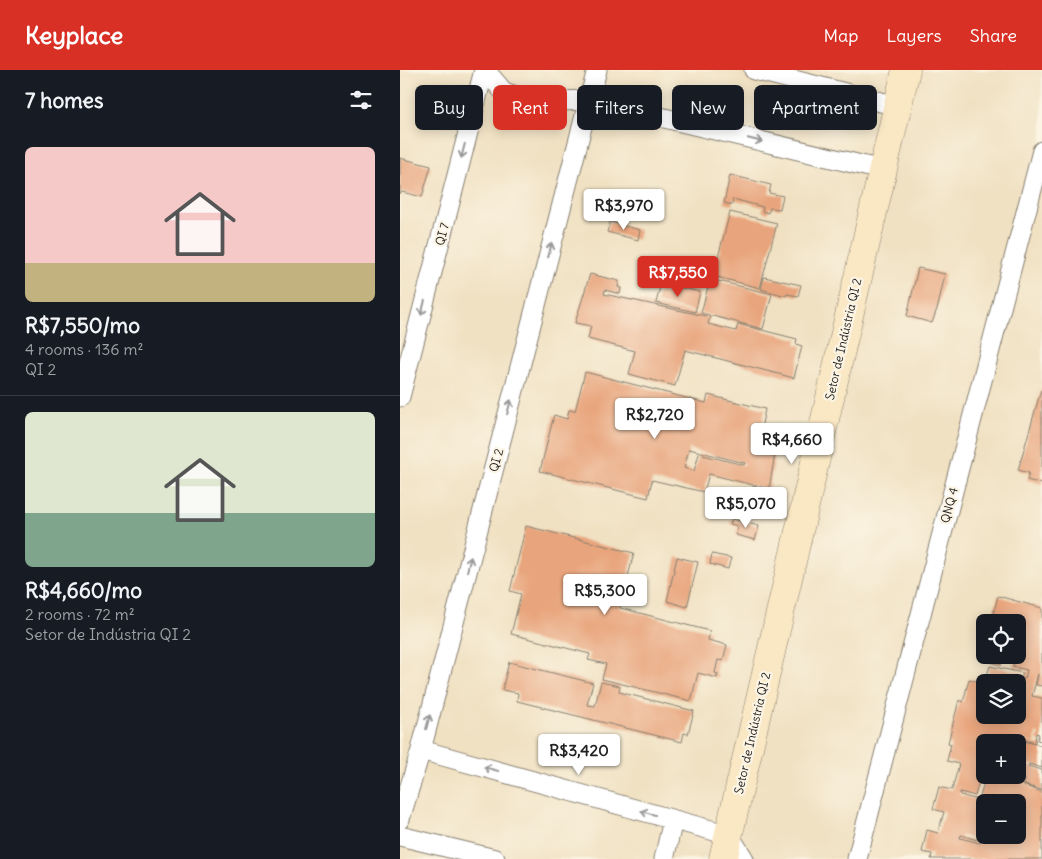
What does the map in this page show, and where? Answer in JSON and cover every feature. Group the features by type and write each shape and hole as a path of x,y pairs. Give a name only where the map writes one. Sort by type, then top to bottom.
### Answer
{"street":[{"path":"484,70 504,92 532,102 577,100"},
{"name":"QI 7","path":"400,397 484,70"},
{"name":"QI 2","path":"593,85 597,70"},
{"path":"754,70 897,106"},
{"name":"Setor de Indústria QI 2","path":"726,847 906,70"},
{"path":"662,117 882,170"},
{"name":"QI 2","path":"400,819 420,750 581,130"},
{"name":"QNQ 4","path":"857,859 1042,150"},
{"path":"420,750 673,820 726,847 744,859"},
{"path":"664,859 673,820"},
{"path":"400,836 495,859"}],"building":[{"path":"400,158 431,166 422,197 402,192 400,194"},
{"path":"730,175 771,185 769,193 783,196 780,209 770,208 768,213 762,211 763,207 733,199 732,205 724,203"},
{"path":"730,212 777,223 760,288 713,276"},
{"path":"610,222 640,230 638,240 607,232"},
{"path":"918,268 945,274 932,323 907,316"},
{"path":"590,274 619,281 620,294 605,290 604,294 710,317 708,324 736,331 738,324 797,339 796,344 802,346 794,378 685,350 675,386 629,374 635,351 588,339 591,326 575,323"},
{"path":"764,277 801,285 798,296 787,294 786,296 761,289"},
{"path":"710,279 772,294 763,329 701,313"},
{"path":"661,283 700,292 695,312 656,303"},
{"path":"585,372 706,403 708,395 765,409 757,449 775,454 769,489 709,474 704,492 652,480 648,498 540,471 554,415 567,419 569,410 575,411","holes":["689,449 745,463 744,465 699,454 694,471 684,468"]},
{"path":"1041,390 1042,484 1027,480 1029,473 1018,470"},
{"path":"732,519 759,526 755,540 736,535 738,526 730,524"},
{"path":"526,526 634,553 620,608 710,631 708,640 727,645 723,661 718,660 715,673 718,674 717,678 698,673 691,701 602,679 606,664 588,660 590,654 511,634 521,594 510,591"},
{"path":"712,554 731,558 728,569 710,564"},
{"path":"677,557 698,562 687,607 667,601"},
{"path":"998,596 1042,608 1042,686 1036,685 1038,674 1032,696 1042,698 1042,741 1037,740 1039,734 1036,733 1035,743 1026,740 1026,734 976,734 976,784 978,784 975,796 960,792 960,795 976,799 976,840 961,835 960,838 976,842 976,844 1026,844 1026,794 981,794 984,784 1023,784 1042,792 1042,859 931,859 932,854 922,852 927,830 938,833 944,812 933,809 939,787 952,790 959,764 947,761 951,744 948,743 959,700 963,702 969,679 976,681 976,724 1026,724 1027,670 1013,667 1014,664 1026,664 1026,614 993,614"},
{"path":"509,662 593,683 587,705 595,706 601,682 620,686 619,692 694,711 688,734 684,733 682,742 517,701 518,693 502,690"},
{"path":"990,666 1023,674 988,674"},
{"path":"1026,741 1042,746 1042,768 1029,764 1028,766 1042,770 1042,790 1024,785 1026,784"}]}
